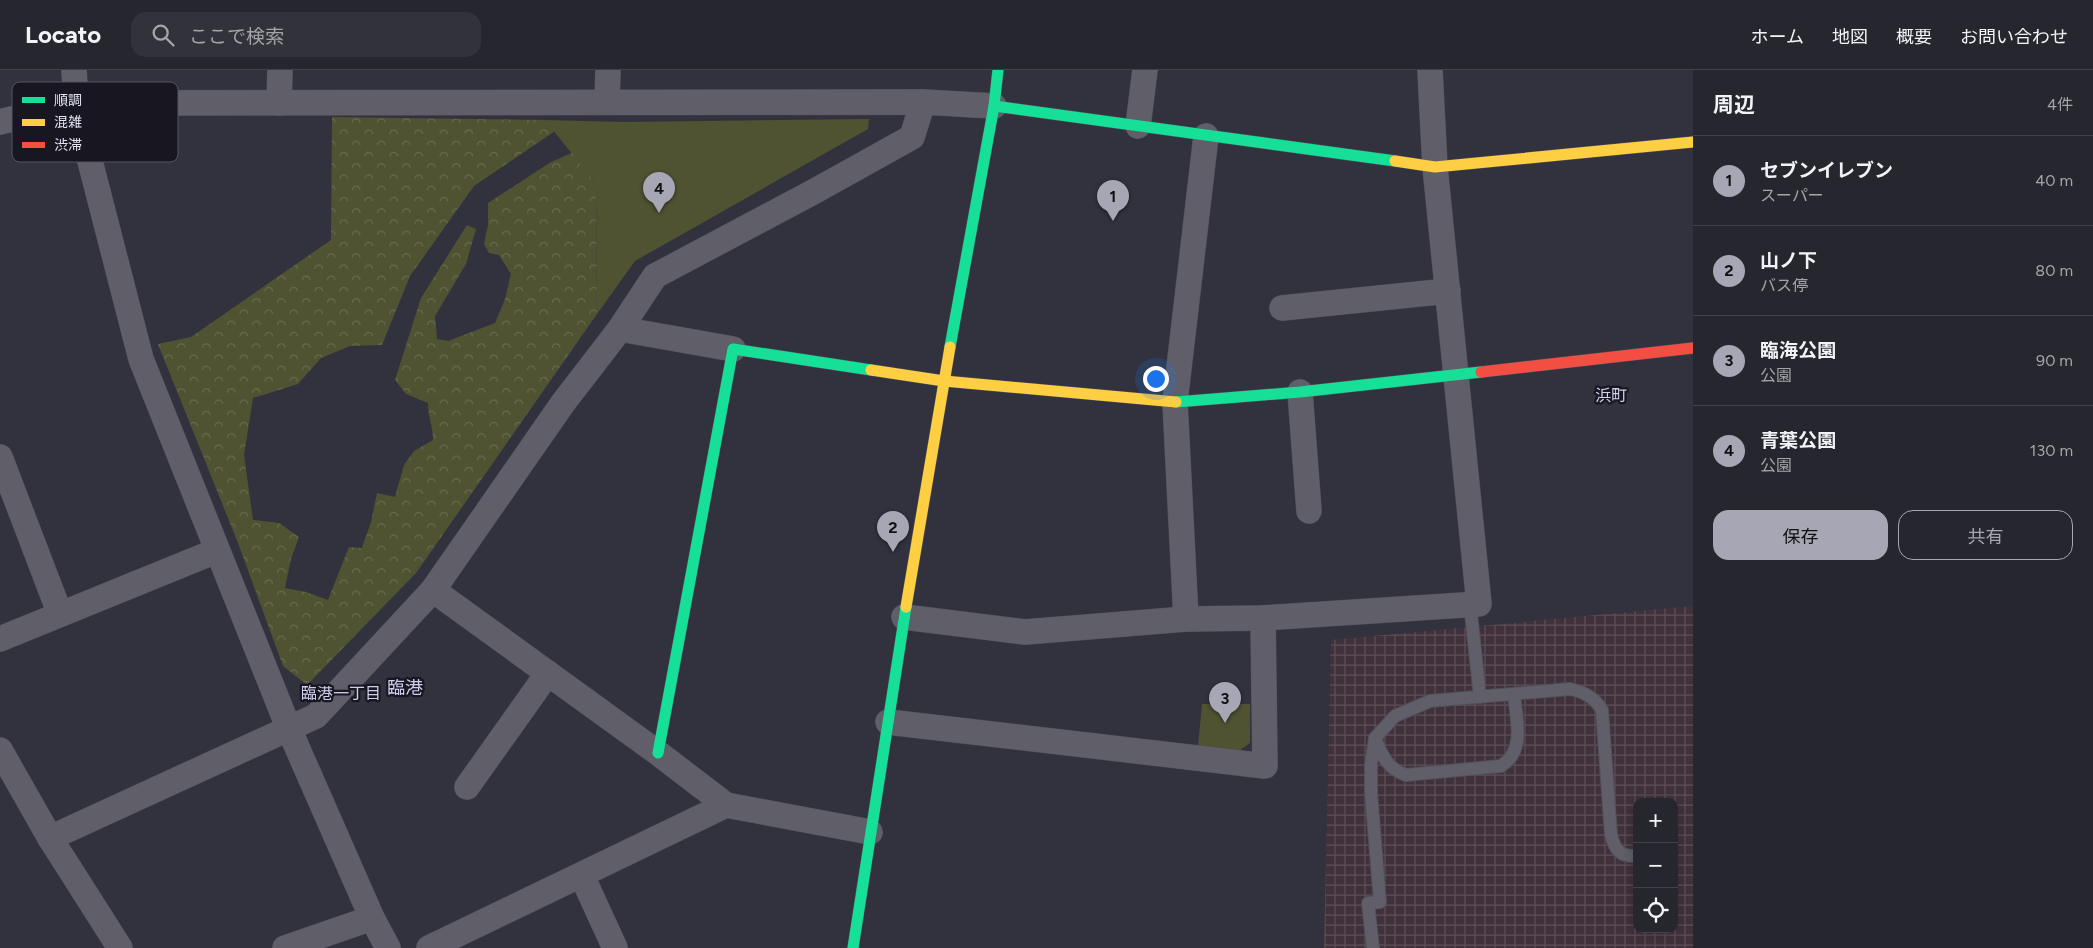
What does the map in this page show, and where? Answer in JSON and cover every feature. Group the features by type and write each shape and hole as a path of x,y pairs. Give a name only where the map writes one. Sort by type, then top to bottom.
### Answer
{"street":[{"path":"279,103 280,70"},
{"path":"607,102 608,70"},
{"path":"852,948 904,617 944,381 994,106 998,70"},
{"path":"1138,126 1145,70"},
{"path":"904,617 1025,632 1186,619 1263,618 1479,604 1435,167 1430,70"},
{"path":"178,103 922,102 994,106 1435,167 1693,142"},
{"path":"50,838 316,716 433,590 563,403 620,329 655,276 912,137 922,102"},
{"path":"1186,619 1174,402 1206,136"},
{"path":"91,162 140,359 289,729 372,918 388,948"},
{"path":"1282,308 1448,291"},
{"path":"620,329 733,350 944,381 1174,402 1300,392 1693,348"},
{"path":"658,753 733,350"},
{"path":"1300,392 1309,511"},
{"path":"0,457 60,614"},
{"path":"0,639 216,550"},
{"path":"433,590 658,753 726,805 870,832"},
{"path":"888,722 1265,766 1263,618"},
{"path":"467,787 548,673"},
{"path":"0,750 50,838 120,948"},
{"path":"430,948 726,805"},
{"path":"582,876 614,948"},
{"path":"286,948 372,918"}],"lane":[{"path":"1470,604 1480,697"},
{"path":"1373,948 1368,903 1380,902 1371,792 1371,765 1375,738 1395,716 1430,702 1570,689 1588,695 1596,701 1602,710 1611,835 1617,850 1622,854 1633,855"},
{"path":"1375,738 1389,765 1396,772 1406,775 1501,766 1510,761 1516,752 1518,738 1514,694"}],"shaded area":[{"path":"1693,606 1693,948 1324,948 1331,640"}],"green space":[{"path":"332,117 545,120 555,131 474,186 410,276 382,345 350,346 321,358 298,384 253,398 244,455 253,520 279,523 299,537 291,559 285,588 306,592 328,600 349,547 362,548 371,522 377,493 395,497 404,465 414,451 433,440 428,403 406,394 395,380 421,298 467,225 476,229 466,264 435,316 437,339 448,341 495,323 505,299 511,274 499,255 489,253 484,244 488,225 488,203 551,162 572,153 596,184 597,314 416,573 307,685 283,666 238,543 158,344 191,337 331,240"},
{"path":"869,119 868,129 635,261 597,314 596,184 545,120 624,122"},
{"path":"1202,704 1250,704 1250,743 1239,751 1198,746"}],"traffic: fast":[{"path":"950,347 994,106 998,70"},
{"path":"994,106 1395,161"},
{"path":"658,753 733,349 871,370"},
{"path":"1176,402 1300,392 1481,372"},
{"path":"853,948 906,607"}],"traffic: slow":[{"path":"1395,161 1435,167 1693,142"},
{"path":"906,607 950,347"},
{"path":"871,370 944,381 1176,402"}],"traffic: jam":[{"path":"1481,372 1693,348"}],"place":[{"name":"青葉公園","path":"659,213"},
{"name":"セブンイレブン","path":"1113,221"},
{"name":"山ノ下","path":"893,552"},
{"name":"臨海公園","path":"1225,723"}],"district":[{"name":"浜町","path":"1611,395"},
{"name":"臨港","path":"405,688"},
{"name":"臨港一丁目","path":"341,693"}]}
